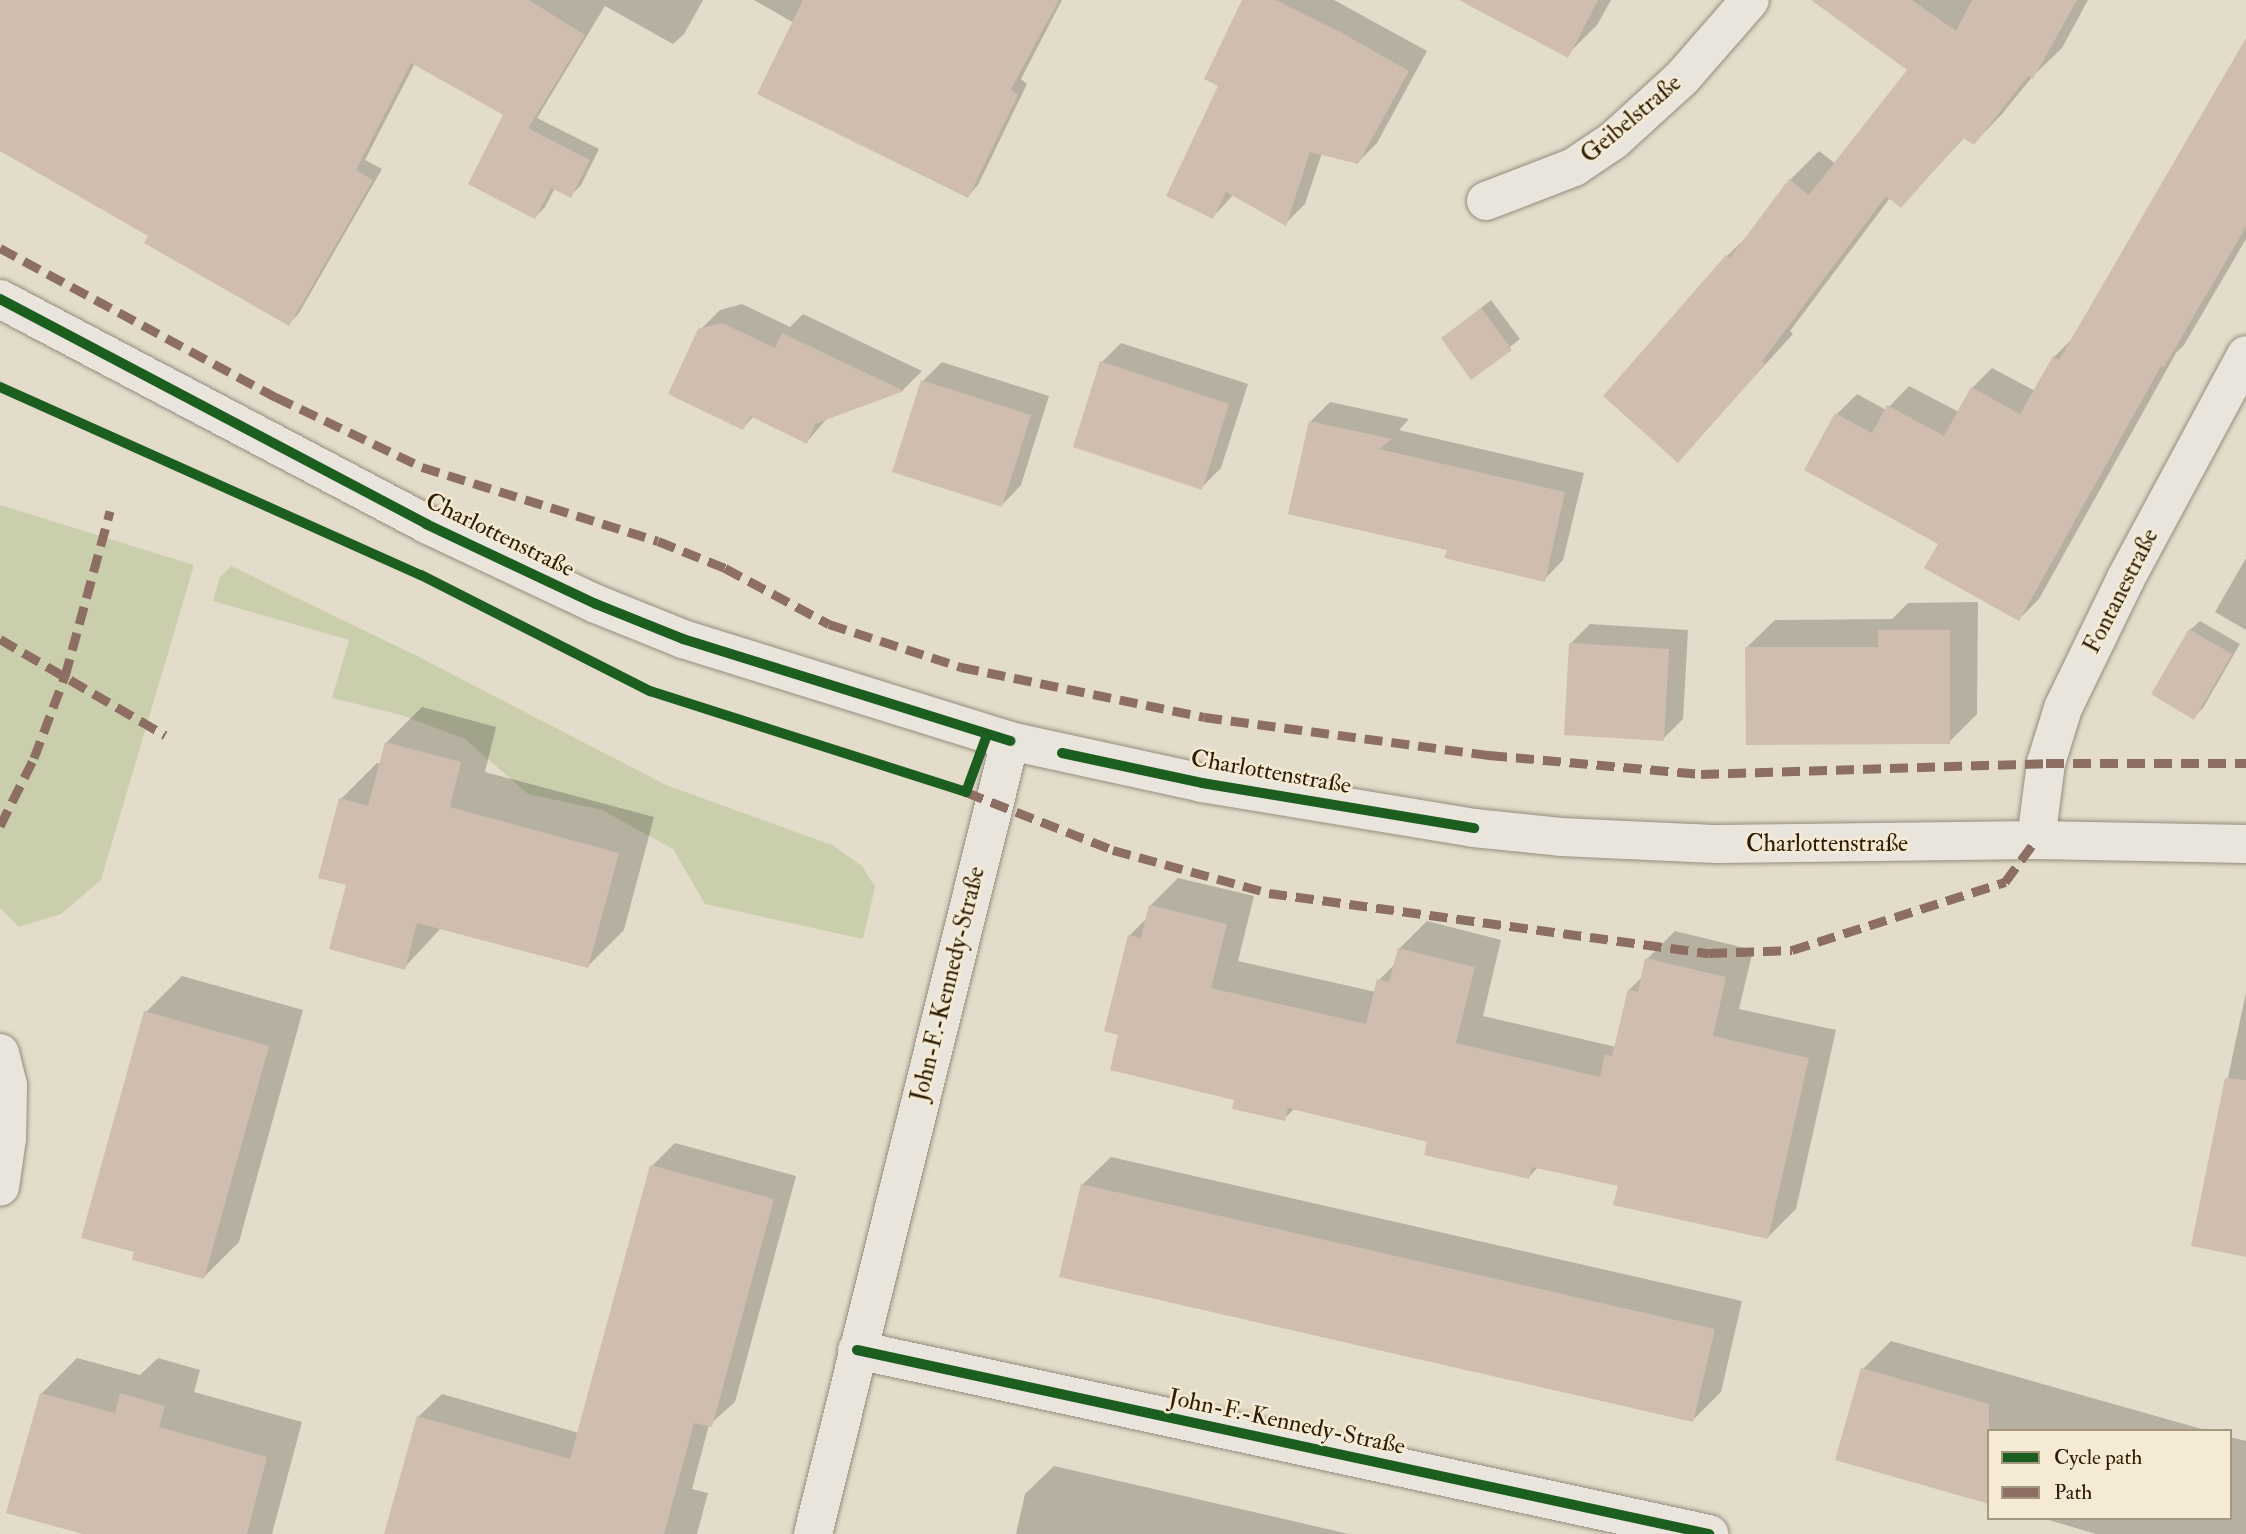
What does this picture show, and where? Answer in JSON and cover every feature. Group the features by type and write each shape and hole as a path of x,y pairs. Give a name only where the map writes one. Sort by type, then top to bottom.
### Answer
{"street":[{"name":"Geibelstraße","path":"1486,201 1574,166 1614,140 1682,78 1750,0"},
{"name":"Charlottenstraße","path":"0,299 426,524 596,604 683,639 1010,741 1202,783 1535,835 1731,844 2036,840 2246,844"},
{"name":"Fontanestraße","path":"2036,840 2046,763 2063,708 2126,578 2246,355"},
{"name":"John-F.-Kennedy-Straße","path":"813,1534 1010,741"},
{"path":"0,1053 8,1086 7,1138 0,1187"},
{"name":"John-F.-Kennedy-Straße","path":"857,1350 1709,1534"}],"green space":[{"path":"0,505 194,565 101,880 61,914 19,927 0,908"},
{"path":"231,566 415,655 666,785 832,845 862,866 875,887 863,939 705,904 673,849 602,810 528,794 465,739 401,715 332,698 349,640 213,601 220,577"}],"building":[{"path":"0,0 529,0 585,35 528,128 590,160 571,198 551,188 535,219 468,184 503,115 507,117 411,63 356,170 373,180 289,326 144,243 148,236 0,151"},
{"path":"803,0 1059,0 1011,89 1018,95 968,198 757,94"},
{"path":"1242,0 1275,0 1340,32 1409,71 1358,164 1310,152 1286,226 1226,192 1213,219 1166,196 1218,86 1204,79"},
{"path":"1459,0 1598,0 1568,58"},
{"path":"1811,0 1912,0 1956,31 1972,0 2077,0 2033,79 2028,76 1974,145 1963,138 1901,208 1886,196 1762,361 1765,364 1678,463 1603,396 1726,255 1730,258 1789,179 1809,195 1907,70"},
{"path":"2246,38 2246,227 2164,367 2161,366 2019,621 1924,568 1938,544 1804,470 1835,413 1872,433 1887,405 1944,436 1971,387 2020,414 2053,356 2059,360"},
{"path":"1481,308 1512,350 1471,380 1441,338"},
{"path":"722,323 775,348 782,333 904,391 815,424 807,444 750,416 743,430 668,394 698,329"},
{"path":"1100,361 1229,404 1202,490 1073,447"},
{"path":"921,380 1031,415 1002,507 892,472"},
{"path":"1309,421 1392,439 1379,449 1565,492 1545,582 1444,558 1447,550 1288,514"},
{"path":"2189,629 2232,654 2194,720 2151,694"},
{"path":"1878,630 1950,630 1950,744 1746,745 1745,647 1878,647"},
{"path":"1569,643 1669,649 1664,741 1564,735"},
{"path":"385,742 461,762 450,807 619,853 588,968 417,923 405,970 329,949 346,885 318,878 339,798 368,806"},
{"path":"1149,905 1227,924 1211,988 1366,1024 1377,979 1389,982 1398,948 1475,967 1456,1043 1600,1077 1605,1054 1612,1056 1628,989 1638,992 1645,958 1726,977 1713,1036 1809,1058 1768,1239 1613,1205 1618,1186 1532,1167 1529,1179 1424,1155 1427,1142 1288,1108 1285,1121 1232,1109 1234,1100 1110,1070 1118,1035 1104,1031 1128,935 1141,938"},
{"path":"144,1011 269,1046 204,1279 132,1260 134,1252 81,1238"},
{"path":"2225,1078 2246,1080 2246,1257 2191,1246"},
{"path":"650,1165 774,1199 712,1427 694,1423 664,1534 384,1534 417,1416 570,1459"},
{"path":"1081,1184 1715,1329 1693,1422 1059,1277"},
{"path":"1861,1368 1989,1404 1987,1503 1835,1460"},
{"path":"40,1393 115,1413 120,1393 165,1406 159,1427 267,1457 247,1534 83,1534 6,1513"}],"marked path":[{"path":"0,248 276,397 422,467 658,541 725,568 829,624 961,667 1204,717 1489,755 1701,774 2046,763 2246,763"},
{"path":"0,826 34,758 65,676 110,511"},
{"path":"0,639 165,735"},
{"path":"966,792 1113,850 1269,893 1709,953 1792,950 2005,882 2036,840"}],"cycle path":[{"path":"0,299 426,524 596,604 683,639 1010,741"},
{"path":"0,387 421,575 650,691 966,792 987,735"},
{"path":"1062,753 1202,783 1474,828"},
{"path":"857,1350 1709,1534"}]}
